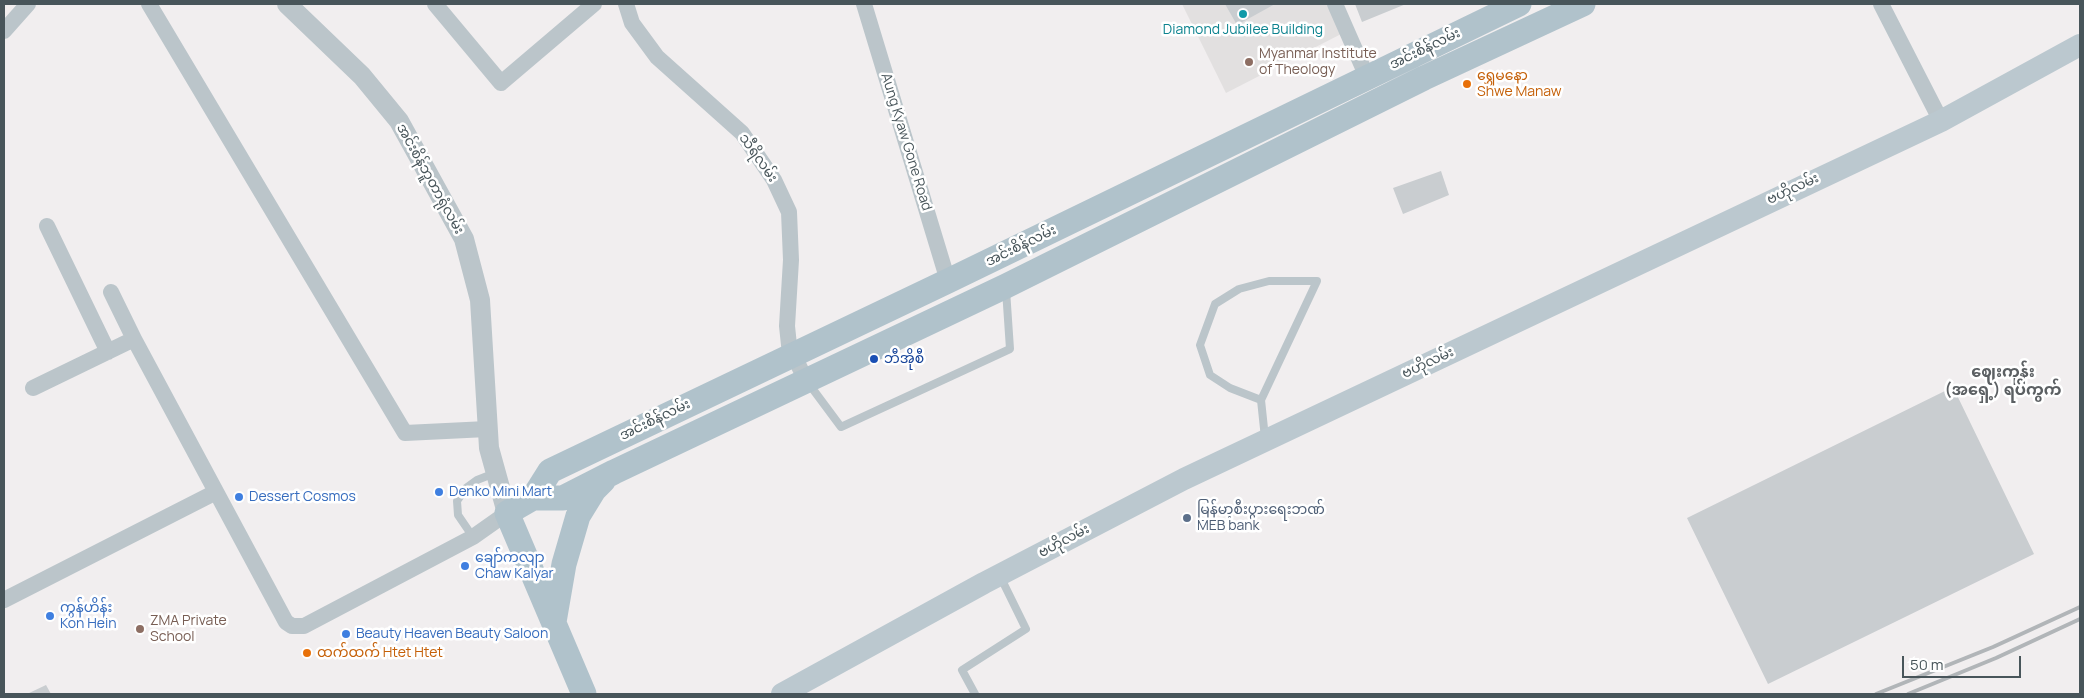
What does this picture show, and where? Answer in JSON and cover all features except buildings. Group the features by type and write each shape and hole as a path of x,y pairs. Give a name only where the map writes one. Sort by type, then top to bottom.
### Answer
{"main road":[{"name":"အင်းစိန်လမ်း","path":"507,513 532,498 550,471 948,281 1519,4"},
{"name":"အင်းစိန်လမ်း","path":"532,498 563,498 1006,286 1424,78 1583,4"},
{"name":"ဗဟိုလမ်း","path":"782,694 1000,575 1184,479 1657,253 1941,121 2080,45"},
{"path":"1414,54 1424,78"},
{"path":"1270,124 1281,149"},
{"path":"1090,212 1103,238"},
{"name":"အင်းစိန်လမ်း","path":"554,622 564,564 578,516 594,490 614,472"},
{"path":"507,513 584,694"}],"street":[{"path":"4,31 28,4"},
{"path":"149,4 404,432 487,429"},
{"name":"အင်းစိန်ဘူတာရုံလမ်း","path":"287,4 362,76 399,121 464,240 480,300 489,448 507,513"},
{"path":"435,4 501,83 594,4"},
{"name":"သီရိလမ်း","path":"626,4 632,23 656,57 742,133 774,180 789,212 791,260 787,326 789,345 806,381"},
{"name":"Aung Kyaw Gone Road","path":"864,4 948,281"},
{"path":"1335,4 1367,77"},
{"path":"1882,4 1941,121"},
{"path":"47,226 108,352"},
{"path":"111,292 134,339 286,622 292,626 304,626 473,537 507,513"},
{"path":"33,388 134,339"},
{"path":"4,600 216,492"}],"lane":[{"path":"1261,400 1230,388 1210,375 1200,345 1216,304 1240,289 1270,281 1317,281 1261,400 1265,440"},
{"path":"806,381 841,427 1010,349 1006,286"},
{"path":"473,537 458,515 456,501 466,488 477,480 496,473"},
{"path":"974,694 962,670 1026,629 1000,575"}],"shaded area":[{"name":"Myanmar Institute of Theology","path":"1182,4 1333,4 1347,31 1226,93"}],"railway":[{"path":"1876,694 1993,647 2080,607"},
{"path":"1908,694 1996,658 2080,619"}],"place":[{"name":"Diamond Jubilee Building","path":"1243,14"},
{"name":"Myanmar Institute of Theology","path":"1249,62"},
{"name":"ရွှေမနော Shwe Manaw","path":"1467,84"},
{"name":"ဘီအိုစီ","path":"874,359"},
{"name":"Denko Mini Mart","path":"439,492"},
{"name":"Dessert Cosmos","path":"239,497"},
{"name":"မြန်မာ့စီးပွားရေးဘဏ် MEB bank","path":"1187,518"},
{"name":"ချော်ကလျာ Chaw Kalyar","path":"465,566"},
{"name":"ကွန်ဟိန်း Kon Hein","path":"50,616"},
{"name":"ZMA Private School","path":"140,629"},
{"name":"Beauty Heaven Beauty Saloon","path":"346,634"},
{"name":"ထက်ထက် Htet Htet","path":"307,653"}],"district":[{"name":"ဈေးကုန်း (အရှေ့) ရပ်ကွက်","path":"2003,382"}]}
